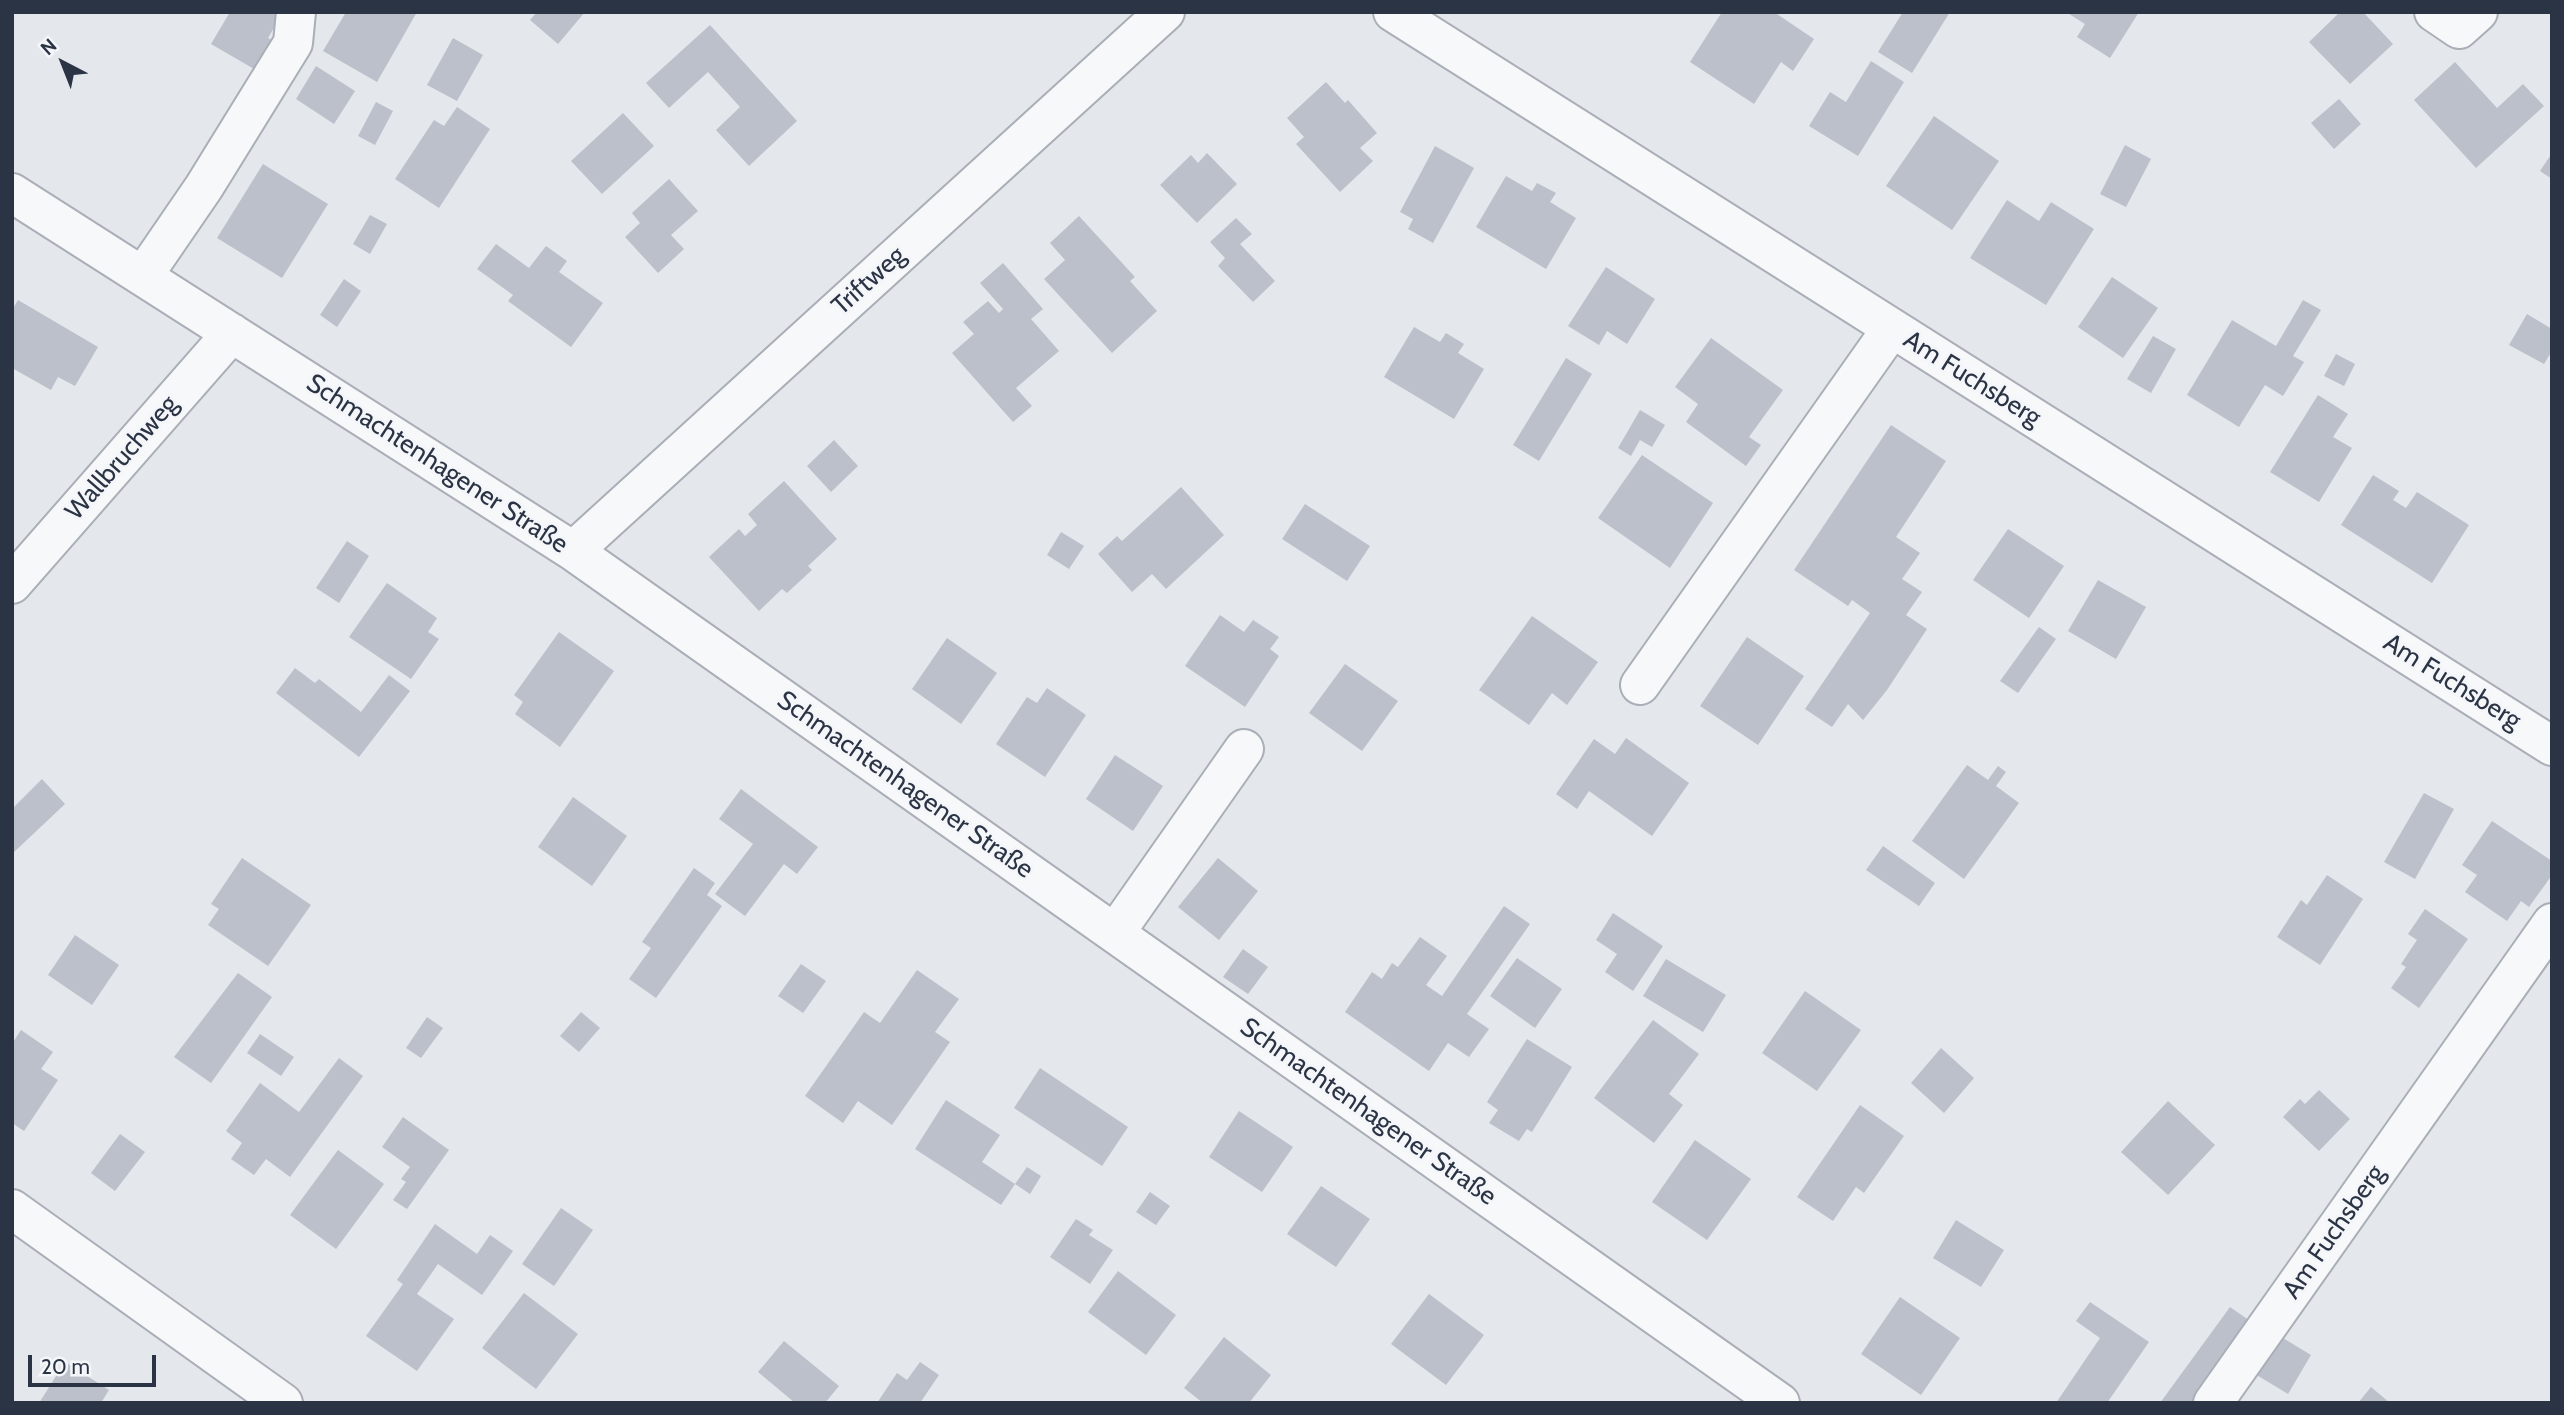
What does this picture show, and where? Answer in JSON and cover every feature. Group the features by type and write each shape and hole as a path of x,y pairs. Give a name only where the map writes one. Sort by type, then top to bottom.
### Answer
{"street":[{"path":"143,276 204,187 293,43 296,12"},
{"name":"Triftweg","path":"573,551 1165,12"},
{"name":"Am Fuchsberg","path":"1393,12 2552,746"},
{"path":"2434,12 2459,29 2478,12"},
{"name":"Schmachtenhagener Straße","path":"12,193 573,551 1780,1403"},
{"path":"1640,685 1892,328"},
{"name":"Wallbruchweg","path":"12,584 232,333"},
{"path":"1115,933 1244,749"},
{"name":"Am Fuchsberg","path":"2213,1403 2552,923"},
{"path":"12,1209 282,1403"}],"building":[{"path":"230,12 282,14 268,38 278,44 261,73 211,44"},
{"path":"346,12 417,12 377,82 323,51"},
{"path":"537,12 585,12 558,44 530,20"},
{"path":"1722,12 1774,12 1814,39 1793,71 1781,62 1754,104 1690,62"},
{"path":"1903,12 1950,12 1912,73 1878,52"},
{"path":"2066,12 2139,12 2110,58 2077,37 2085,24"},
{"path":"2340,12 2363,12 2393,44 2350,84 2309,42"},
{"path":"710,25 797,121 749,166 716,130 740,107 708,72 669,108 646,83"},
{"path":"453,38 483,55 457,101 427,85"},
{"path":"1871,61 1904,82 1858,156 1809,126 1830,92 1846,102"},
{"path":"2455,62 2497,108 2523,84 2544,106 2476,168 2414,100"},
{"path":"316,66 355,91 334,124 296,99"},
{"path":"1326,82 1345,103 1348,100 1377,133 1360,148 1373,161 1340,192 1296,144 1304,137 1287,118"},
{"path":"2339,99 2361,124 2334,149 2311,123"},
{"path":"376,102 393,111 375,145 358,136"},
{"path":"457,107 490,129 439,208 395,179 434,120 444,126"},
{"path":"623,113 654,146 602,194 571,161"},
{"path":"1934,116 1999,161 1952,230 1886,186"},
{"path":"2125,145 2151,159 2126,207 2100,194"},
{"path":"1435,146 1474,168 1433,243 1408,229 1413,219 1400,212"},
{"path":"1207,153 1237,184 1197,223 1160,185 1191,155 1198,163"},
{"path":"2552,153 2552,179 2540,171"},
{"path":"263,164 328,204 282,278 217,238"},
{"path":"1506,176 1532,191 1537,183 1556,193 1550,202 1576,218 1546,269 1476,227"},
{"path":"669,179 698,211 671,235 684,249 658,273 625,237 640,223 632,213"},
{"path":"2007,200 2039,221 2051,202 2094,229 2046,305 1970,258"},
{"path":"370,215 387,224 370,254 353,244"},
{"path":"1079,216 1135,277 1130,281 1157,311 1112,353 1044,279 1065,260 1050,243"},
{"path":"1236,218 1252,234 1240,244 1275,281 1253,302 1218,266 1225,258 1210,242"},
{"path":"496,244 529,268 546,246 567,261 559,272 603,303 571,347 508,301 513,295 477,269"},
{"path":"1003,263 1043,309 1031,319 1059,351 1016,388 1032,406 1013,422 952,353 974,334 963,322 988,301 999,313 1003,309 980,283"},
{"path":"1606,267 1655,299 1627,344 1607,331 1599,345 1568,326"},
{"path":"2112,277 2158,308 2123,358 2078,327"},
{"path":"344,279 361,291 337,327 320,315"},
{"path":"18,300 98,347 75,386 58,377 51,390 12,368 12,310"},
{"path":"2303,300 2321,310 2293,356 2304,362 2283,396 2265,385 2239,427 2187,395 2232,320 2276,346"},
{"path":"2527,314 2552,329 2552,351 2544,364 2509,345"},
{"path":"1414,327 1440,342 1446,333 1464,344 1458,353 1484,369 1454,419 1384,377"},
{"path":"2153,336 2176,349 2151,393 2127,379"},
{"path":"1711,338 1783,390 1749,437 1761,445 1746,466 1686,422 1698,404 1675,387"},
{"path":"2336,354 2355,364 2344,386 2324,376"},
{"path":"1566,358 1592,374 1539,461 1513,445"},
{"path":"2318,395 2348,414 2333,437 2352,448 2319,502 2270,472"},
{"path":"1640,410 1665,425 1652,447 1640,440 1631,456 1618,448"},
{"path":"1891,425 1946,461 1896,537 1920,553 1902,579 1922,592 1906,615 1927,629 1887,690 1863,720 1848,704 1832,727 1805,709 1870,613 1852,600 1848,606 1794,570"},
{"path":"834,440 858,466 831,492 807,466"},
{"path":"1642,455 1713,503 1670,568 1598,518"},
{"path":"2373,475 2399,491 2393,500 2406,508 2417,492 2469,525 2432,583 2341,525"},
{"path":"784,481 837,539 808,566 812,570 787,593 782,589 759,611 709,557 739,529 745,536 757,525 748,514"},
{"path":"1181,487 1224,535 1166,589 1152,574 1132,592 1098,554 1117,536 1122,541"},
{"path":"1305,504 1370,546 1347,581 1282,539"},
{"path":"2008,529 2064,566 2029,618 1973,580"},
{"path":"1061,532 1084,546 1069,569 1047,555"},
{"path":"347,541 369,556 339,603 316,588"},
{"path":"2098,580 2146,607 2116,659 2068,631"},
{"path":"387,583 437,618 428,632 439,639 411,679 349,637"},
{"path":"1220,615 1244,632 1253,620 1279,637 1270,649 1279,656 1245,707 1185,666"},
{"path":"1532,616 1598,662 1567,705 1552,693 1529,725 1479,690"},
{"path":"2039,627 2056,639 2018,693 2000,681"},
{"path":"559,632 614,671 560,747 515,714 523,702 514,695"},
{"path":"1747,637 1804,676 1758,745 1700,706"},
{"path":"947,638 997,673 961,724 912,689"},
{"path":"1345,664 1398,701 1362,751 1309,713"},
{"path":"295,668 315,683 319,679 361,712 389,675 410,691 359,757 276,693"},
{"path":"1047,688 1086,715 1045,777 996,744 1027,697 1037,703"},
{"path":"1626,738 1689,783 1652,836 1589,791 1577,809 1556,794 1594,739 1615,754"},
{"path":"1115,755 1163,786 1133,831 1086,799"},
{"path":"1967,765 1988,780 1998,766 2006,772 1996,786 2019,803 1964,879 1912,841"},
{"path":"42,779 65,804 12,854 12,809"},
{"path":"741,789 818,847 797,874 784,864 745,916 715,894 753,844 719,819"},
{"path":"2424,793 2454,809 2415,879 2384,862"},
{"path":"573,797 627,836 592,886 538,847"},
{"path":"2492,821 2552,861 2552,875 2529,907 2521,901 2507,921 2465,892 2477,875 2462,865"},
{"path":"1883,846 1935,883 1919,906 1866,870"},
{"path":"242,858 311,905 268,966 208,925 219,909 211,904"},
{"path":"1218,858 1258,891 1219,940 1178,907"},
{"path":"694,868 715,883 707,895 722,906 656,998 629,979 651,948 642,942"},
{"path":"2327,875 2363,899 2320,965 2277,937 2301,900 2307,905"},
{"path":"1504,906 1530,924 1467,1014 1489,1029 1469,1057 1448,1043 1429,1071 1345,1012 1372,972 1382,979 1392,963 1398,967 1420,937 1447,956 1426,985 1442,996"},
{"path":"2425,909 2468,939 2419,1008 2391,988 2406,967 2401,964 2417,940 2408,934"},
{"path":"1613,913 1663,946 1633,991 1605,972 1617,954 1596,940"},
{"path":"75,935 119,965 92,1005 48,975"},
{"path":"1243,949 1268,967 1248,994 1223,977"},
{"path":"1517,958 1562,989 1535,1028 1490,996"},
{"path":"1666,959 1726,995 1703,1032 1643,996"},
{"path":"801,964 826,981 803,1013 778,996"},
{"path":"917,970 959,999 935,1032 950,1042 892,1125 858,1101 843,1123 805,1096 864,1012 880,1023"},
{"path":"238,973 272,997 211,1083 174,1057"},
{"path":"1805,991 1861,1030 1817,1091 1762,1053"},
{"path":"581,1012 600,1028 579,1052 560,1036"},
{"path":"427,1017 443,1028 421,1058 406,1048"},
{"path":"1653,1020 1699,1054 1669,1094 1683,1105 1654,1143 1594,1098"},
{"path":"21,1030 53,1052 41,1069 58,1080 24,1131 12,1123 12,1044"},
{"path":"260,1034 294,1057 281,1076 247,1053"},
{"path":"1527,1039 1572,1067 1532,1132 1527,1129 1519,1141 1489,1123 1498,1110 1487,1102"},
{"path":"1941,1048 1974,1078 1944,1113 1911,1083"},
{"path":"339,1058 363,1076 290,1177 266,1159 254,1175 231,1159 242,1143 226,1131 260,1083 299,1112"},
{"path":"1040,1068 1128,1127 1102,1166 1014,1108"},
{"path":"2319,1090 2350,1119 2319,1151 2283,1117 2300,1099 2305,1104"},
{"path":"946,1100 1000,1135 982,1162 1015,1184 1001,1205 915,1149"},
{"path":"2168,1101 2215,1145 2168,1195 2121,1152"},
{"path":"1860,1105 1904,1136 1864,1193 1856,1187 1833,1221 1797,1197"},
{"path":"1239,1111 1293,1147 1262,1192 1209,1157"},
{"path":"403,1117 449,1150 407,1209 393,1200 406,1182 401,1179 410,1167 382,1147"},
{"path":"120,1134 145,1152 115,1191 91,1173"},
{"path":"1695,1140 1751,1179 1707,1240 1652,1202"},
{"path":"338,1150 384,1184 336,1249 290,1215"},
{"path":"1027,1167 1041,1176 1030,1194 1015,1184"},
{"path":"1321,1186 1370,1219 1336,1267 1287,1234"},
{"path":"1150,1192 1170,1206 1156,1225 1136,1212"},
{"path":"561,1208 593,1230 554,1286 522,1264"},
{"path":"1076,1219 1093,1230 1089,1235 1113,1250 1090,1284 1050,1257"},
{"path":"1956,1220 2004,1250 1981,1287 1933,1258"},
{"path":"435,1224 477,1254 490,1235 513,1251 482,1295 438,1264 417,1294 454,1319 417,1371 366,1336 403,1284 397,1280"},
{"path":"1118,1271 1176,1315 1146,1355 1088,1312"},
{"path":"524,1293 578,1334 536,1389 482,1348"},
{"path":"1429,1294 1484,1335 1446,1385 1391,1344"},
{"path":"1900,1297 1960,1338 1921,1395 1861,1354"},
{"path":"2090,1302 2149,1342 2107,1403 2056,1403 2100,1338 2076,1321"},
{"path":"2230,1307 2253,1323 2195,1403 2160,1403"},
{"path":"2278,1335 2311,1355 2288,1394 2255,1374"},
{"path":"1224,1337 1271,1375 1249,1403 1203,1403 1184,1388"},
{"path":"784,1341 839,1386 825,1403 795,1403 758,1372"},
{"path":"65,1362 109,1390 101,1403 39,1403"},
{"path":"920,1362 939,1375 920,1403 877,1403 897,1373 907,1380"},
{"path":"2371,1387 2390,1403 2358,1403"}]}
